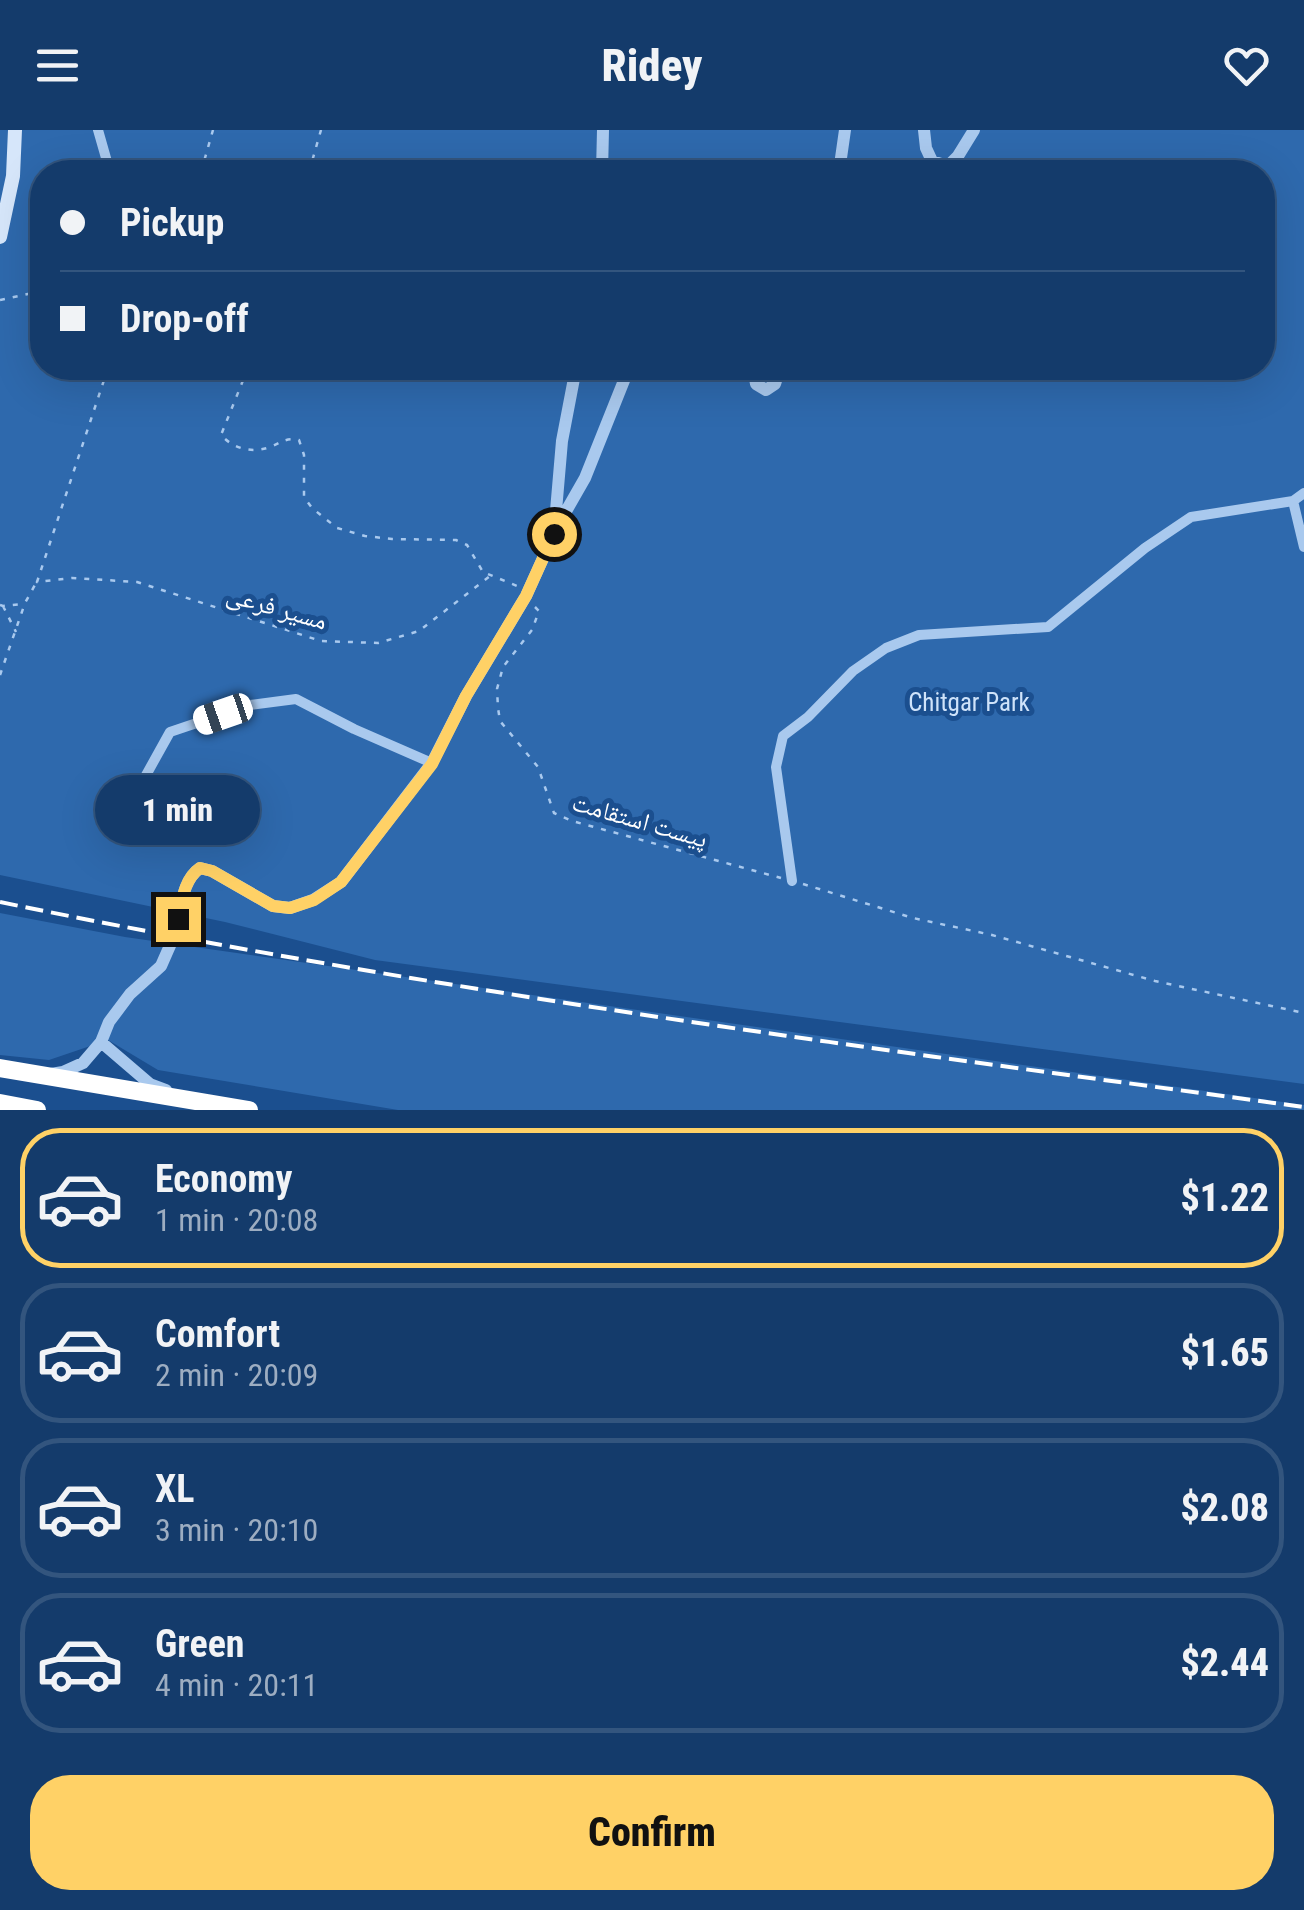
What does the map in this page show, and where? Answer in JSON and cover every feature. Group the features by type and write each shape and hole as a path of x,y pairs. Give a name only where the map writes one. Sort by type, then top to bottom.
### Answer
{"highway":[{"path":"0,1068 248,1110"},
{"path":"0,1103 37,1110"}],"main road":[{"path":"0,237 13,176 16,130"}],"street":[{"path":"98,130 107,160"},
{"path":"603,160 604,130"},
{"path":"841,160 846,130"},
{"path":"924,130 932,160"},
{"path":"954,160 974,130"},
{"path":"554,534 562,441 574,380"},
{"path":"178,919 192,873 200,868 273,906 290,908 314,900 341,882 432,764 466,696 526,596 584,478 624,380"},
{"path":"755,380 766,390 776,380"},
{"path":"792,881 776,767 783,736 808,717 853,671 886,648 919,635 1048,627 1145,548 1190,517 1292,502 1304,493"},
{"path":"1292,502 1304,547"},
{"path":"135,796 170,732 250,704 296,699 432,764"},
{"path":"41,1075 63,1072 83,1063 130,994 162,966 172,941"},
{"path":"100,1042 150,1084 196,1102"}],"path":[{"path":"205,160 212,130"},
{"path":"312,160 320,130"},
{"path":"0,300 30,294"},
{"path":"0,675 37,582 104,380"},
{"path":"243,380 221,435 231,446 248,450 268,448 288,438 299,440 304,455 304,497 337,528 392,539 456,540 467,545 483,572 519,588 526,596"},
{"name":"مسیر فرعی","path":"37,582 72,578 137,582 321,642 378,643 419,631 492,575"},
{"name":"پیست استقامت","path":"526,596 539,612 532,630 503,667 498,689 500,721 538,767 554,813 912,918 992,935 1155,981 1304,1014"},
{"path":"16,632 1,606 26,603"}],"green space":[{"name":"Chitgar Park","path":"0,130 1304,130 1304,1084 375,960 225,922 0,875"},
{"path":"0,913 125,937 1304,1105 1304,1110 398,1110 158,1070 108,1040 49,1060 0,1055"}],"railway":[{"path":"0,902 487,990 813,1040 1304,1107"}],"route":[{"path":"178,919 192,873 200,868 273,906 290,908 314,900 341,882 432,764 466,696 526,596 554,534"}]}
